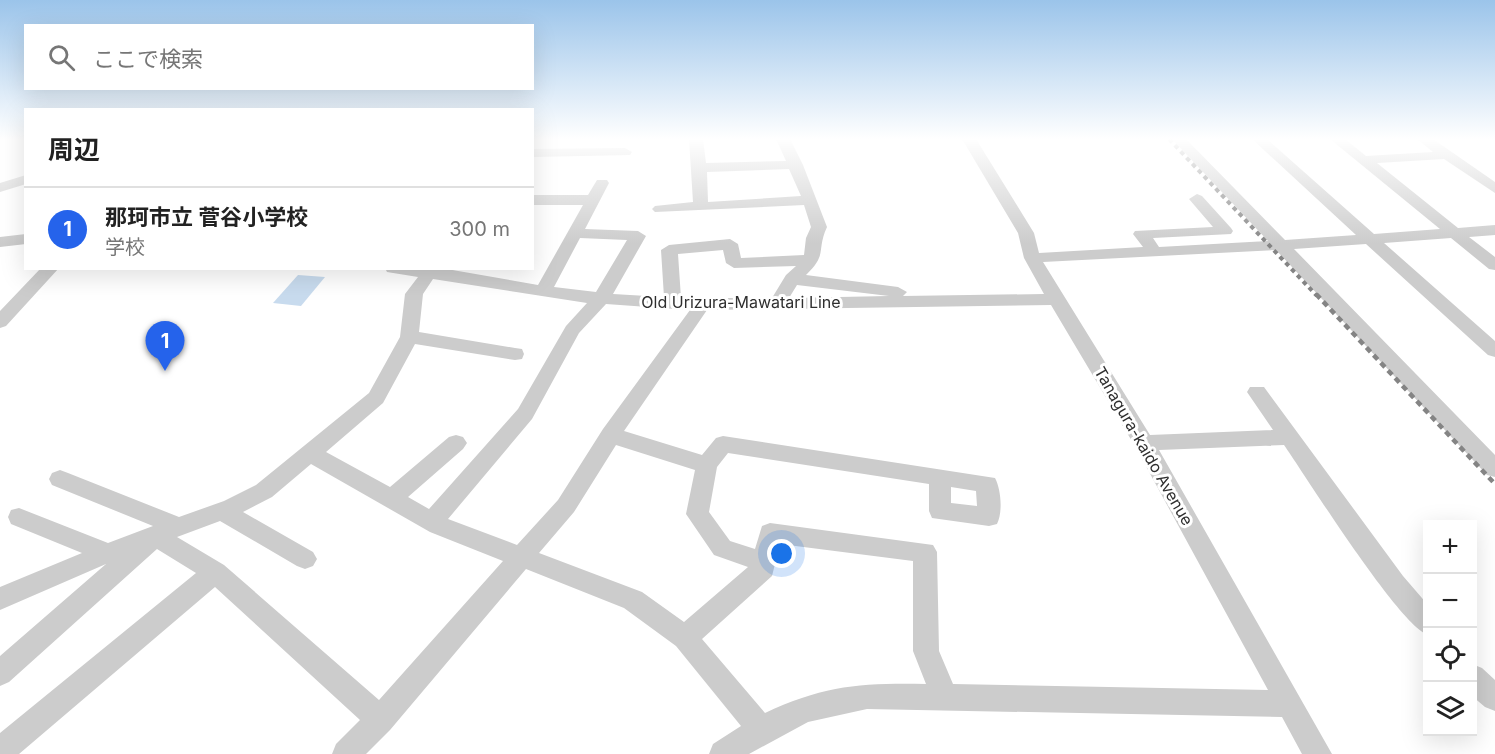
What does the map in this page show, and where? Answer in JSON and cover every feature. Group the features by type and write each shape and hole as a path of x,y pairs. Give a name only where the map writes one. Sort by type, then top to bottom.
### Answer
{"street":[{"path":"699,174 701,207"},
{"path":"777,304 792,279 812,260 814,238 819,226 800,174"},
{"name":"Tanagura-kaido Avenue","path":"990,174 1026,233 1032,258 1144,443 1318,754"},
{"path":"1213,174 1495,469"},
{"path":"1298,174 1495,351"},
{"path":"1381,174 1495,265"},
{"path":"1475,174 1495,188"},
{"path":"0,188 24,180"},
{"path":"543,291 602,183"},
{"path":"0,188 24,187"},
{"path":"1154,251 1140,234 1225,231 1197,199"},
{"path":"534,200 593,200"},
{"path":"660,209 810,200"},
{"path":"1032,258 1282,245 1369,237 1495,230"},
{"path":"432,521 525,414 572,330 601,299 638,236 575,233"},
{"path":"0,242 24,238"},
{"path":"673,304 669,250 730,244 734,263 812,260"},
{"path":"0,322 49,270"},
{"path":"0,599 108,553 222,511 264,491 376,398 409,337 414,294 431,271"},
{"name":"Old Urizura-Mawatari Line","path":"431,271 601,299 673,304 1056,299"},
{"path":"792,279 896,292 927,300"},
{"path":"346,754 380,720 520,555 566,506 610,435 675,347 702,305"},
{"path":"409,337 515,354"},
{"path":"1257,392 1394,584 1423,618"},
{"path":"610,435 707,465"},
{"path":"1144,443 1290,437"},
{"path":"392,498 456,443"},
{"path":"765,562 722,548 697,514 707,465 723,444 940,476"},
{"path":"310,453 432,521 633,600 685,638 761,729"},
{"path":"60,479 179,527"},
{"path":"222,511 305,559"},
{"path":"19,517 108,553"},
{"path":"685,638 763,569 770,533 925,552 926,651 946,699"},
{"path":"154,536 214,572 380,720"},
{"path":"0,673 154,536"},
{"path":"0,751 214,572"},
{"path":"1477,681 1495,698"},
{"path":"723,754 761,729 832,700 867,696 1290,704"}],"water":[{"path":"298,275 325,277 301,306 273,303"}],"railway":[{"path":"1202,174 1317,296"},
{"path":"1316,294 1495,484"}],"place":[{"name":"那珂市立 菅谷小学校","path":"165,371"}]}
